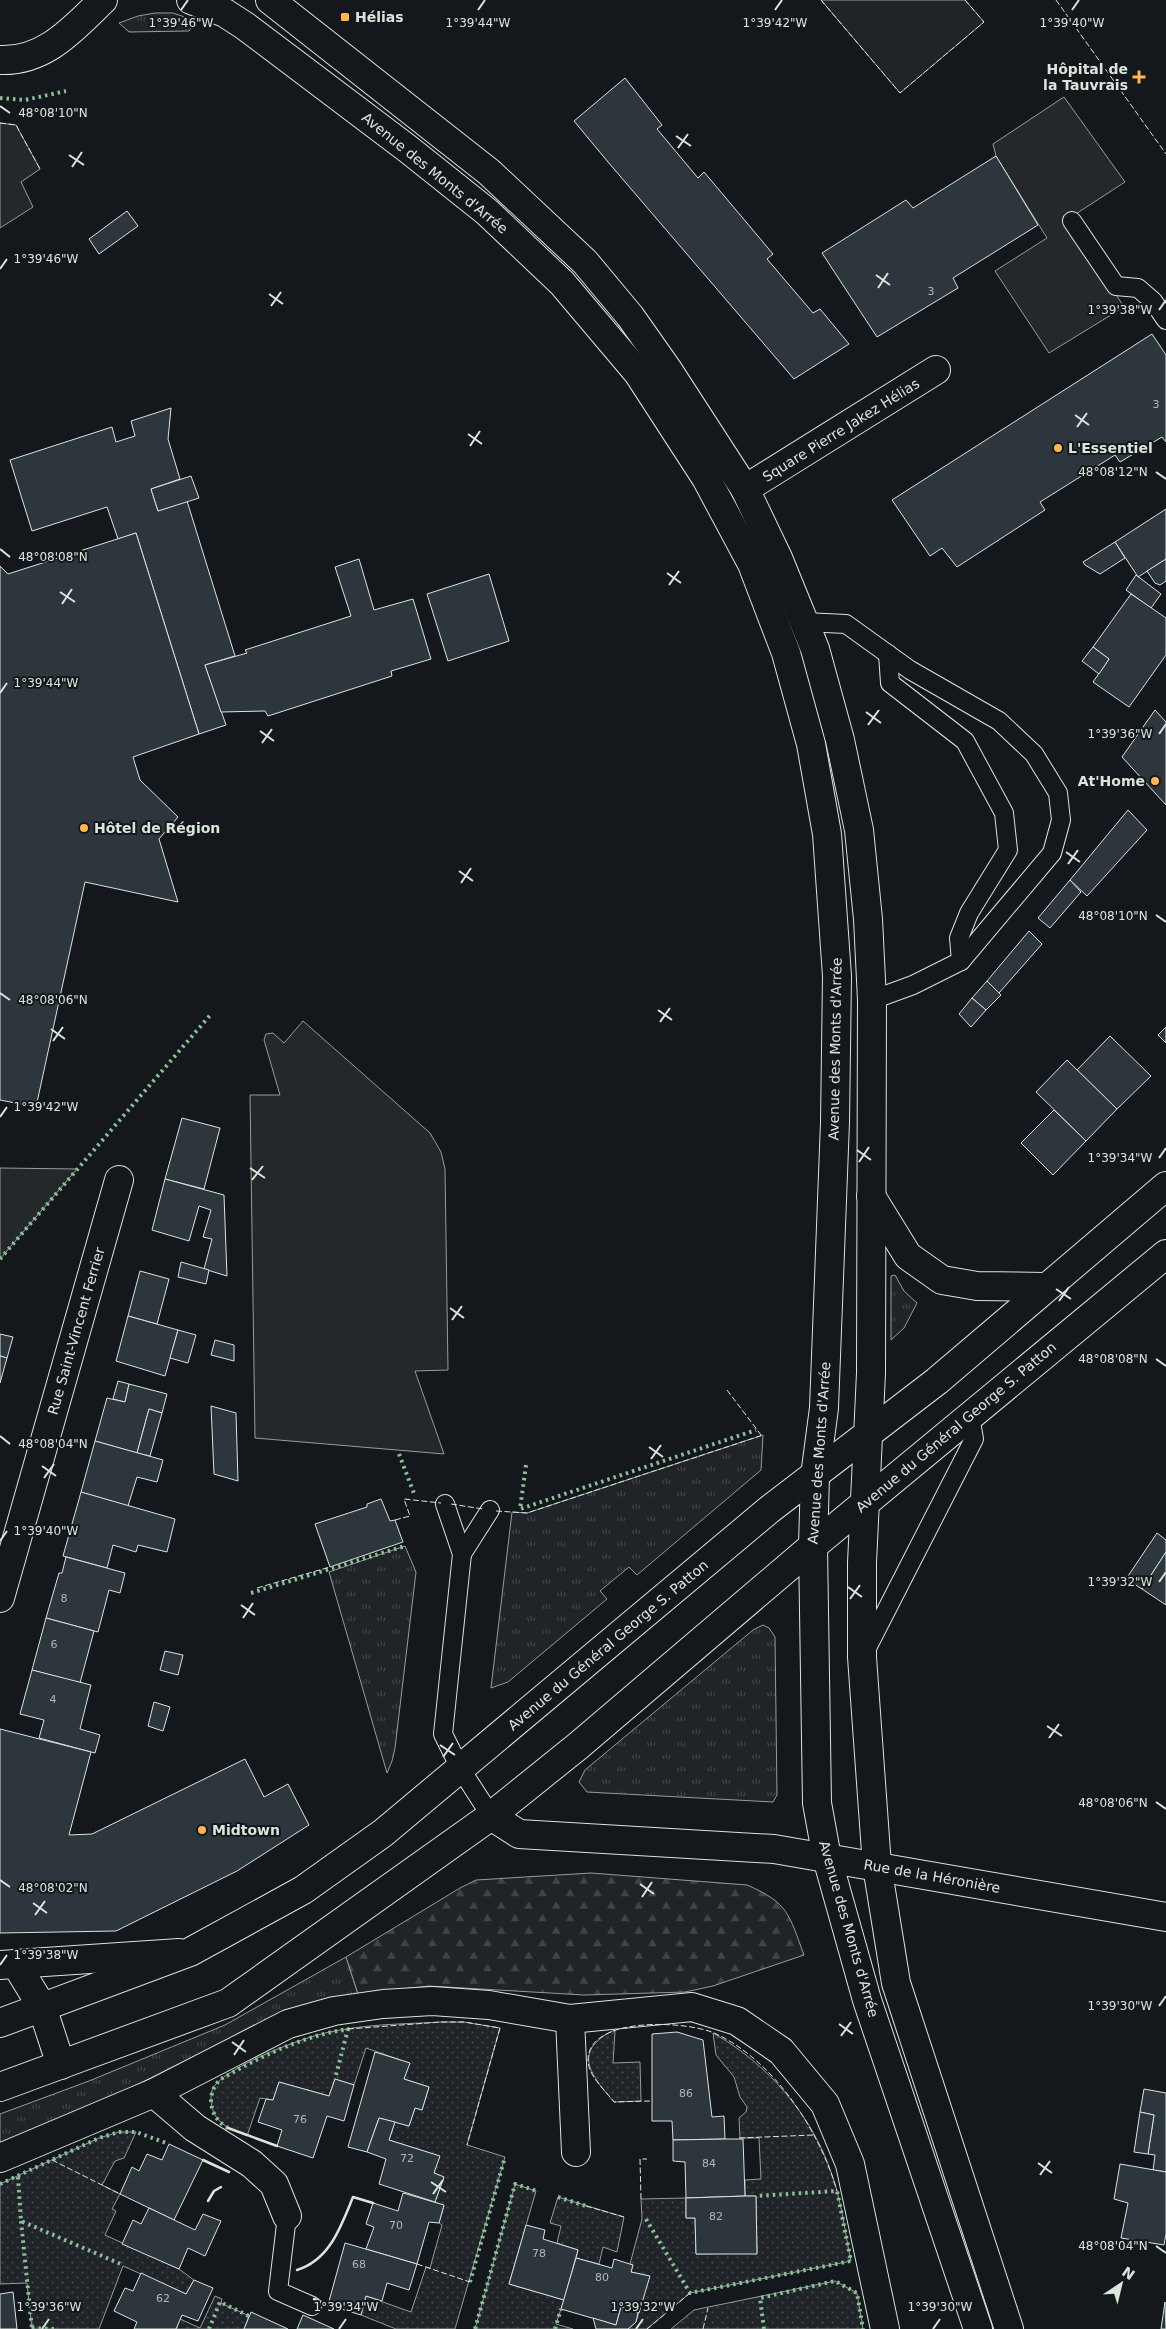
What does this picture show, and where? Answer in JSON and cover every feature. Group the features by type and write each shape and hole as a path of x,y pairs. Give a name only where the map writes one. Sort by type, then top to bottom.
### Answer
{"street":[{"path":"0,60 31,56 56,44 103,0"},
{"name":"Avenue des Monts d'Arrée","path":"191,0 225,14 245,26 408,149 487,212 562,283 638,373 706,478 752,564 786,652 810,744 827,834 836,957 835,1122 824,1408 815,1476 813,1546 817,1803 827,1858 867,2000 978,2329"},
{"path":"270,0 489,172 585,262 630,316 745,489 778,558 815,649 840,740 859,830 868,920 872,1000 870,1434 862,1563 862,1657 877,1866 896,1983 1009,2329"},
{"name":"Square Pierre Jakez Hélias","path":"745,489 936,370"},
{"name":"Rue Saint-Vincent Ferrier","path":"0,1598 119,1180"},
{"name":"Avenue du Général George S. Patton","path":"0,2023 190,1952 302,1890 383,1833 770,1509 870,1434 936,1381 1166,1186"},
{"path":"870,1195 908,1256 942,1280 977,1286 1045,1287"},
{"name":"Avenue du Général George S. Patton","path":"0,2087 228,2003 492,1816 578,1746 866,1501 1166,1254"},
{"name":"Rue de la Héronière","path":"492,1816 520,1834 774,1849 1166,1918"},
{"path":"8,1964 190,1952"},
{"path":"8,1964 42,2007 61,2065"},
{"path":"0,2158 154,2093 288,2024 334,2011 384,2004 432,2001 489,2005 570,2019 692,2007 737,2021 781,2051 825,2104 850,2164 885,2329"},
{"path":"570,2019 576,2152"},
{"path":"154,2093 195,2128 252,2164 274,2184 287,2216"}],"lane":[{"path":"1072,221 1116,286 1138,288 1154,301 1166,320"},
{"path":"804,622 846,624 910,670 999,721 1034,754 1058,793 1061,820 1052,853 961,961 913,985 872,1000"},
{"path":"888,654 890,683 965,741 1004,812 1008,850 968,913 958,938 961,961"},
{"path":"862,1657 974,1439 970,1416"},
{"path":"445,1504 462,1554 443,1734 460,1768 492,1816"},
{"path":"462,1554 490,1510"},
{"path":"287,2216 278,2291 312,2306"}],"green space":[{"path":"821,0 965,0 984,22 900,93"},
{"path":"155,13 173,13 196,21 189,31 129,32 119,23 138,16"},
{"path":"895,1275 904,1291 917,1303 904,1328 891,1340 891,1276"},
{"path":"763,1435 761,1470 637,1575 629,1567 600,1591 607,1599 508,1682 491,1688 512,1512 527,1513"},
{"path":"405,1546 416,1572 395,1748 387,1773 329,1572"},
{"path":"763,1625 769,1628 775,1637 777,1795 773,1802 587,1792 579,1782 585,1770 753,1630"},
{"path":"591,1873 747,1885 772,1898 786,1912 804,1955 713,1986 685,1992 584,1995 429,1986 358,1994 346,1957 460,1888 476,1880"},
{"path":"346,1957 358,1994 273,2017 98,2104 0,2144 0,2114 89,2081 225,2025"},
{"path":"464,2022 500,2028 467,2145 505,2157 455,2329 396,2329 361,2315 366,2296 411,2312 426,2267 430,2268 442,2225 439,2223 444,2206 435,2202 444,2177 434,2173 439,2156 389,2140 395,2122 409,2126 415,2108 422,2110 429,2087 404,2079 409,2063 366,2048 354,2085 335,2079 329,2096 279,2082 273,2100 260,2098 247,2136 228,2128 219,2120 212,2109 211,2094 216,2084 238,2068 270,2052 303,2039 357,2027"},
{"path":"615,2031 613,2063 640,2062 641,2101 614,2102 599,2083 589,2065 589,2056 592,2048 599,2039"},
{"path":"713,2033 733,2045 769,2076 786,2093 813,2132 824,2153 832,2175 841,2207 851,2261 690,2293 647,2329 628,2329 636,2322 649,2276 631,2272 633,2265 630,2264 642,2219 641,2199 686,2198 686,2218 695,2218 696,2254 757,2253 756,2196 745,2196 745,2180 761,2179 759,2138 740,2138 739,2118 746,2112 747,2107 740,2097 734,2077 716,2055"},
{"path":"119,2132 136,2132 124,2158 115,2161 102,2185 120,2194 112,2209 116,2211 105,2235 179,2269 194,2280 186,2294 123,2266 99,2329 32,2329 27,2283 0,2284 0,2184 99,2138"},
{"path":"515,2184 536,2191 509,2284 564,2300 556,2324 573,2329 475,2329"},
{"path":"558,2197 624,2217 617,2252 603,2247 599,2264 576,2258 578,2250 557,2243 561,2226 550,2223"},
{"path":"835,2281 857,2293 863,2329 671,2329 694,2310"},
{"path":"215,2296 222,2299 221,2303 249,2316 244,2329 176,2329 180,2319 200,2328"}],"shaded area":[{"path":"1064,97 1125,182 1068,219 1124,307 1049,353 995,271 1047,238 996,156 993,144"},
{"path":"0,123 16,125 40,169 21,182 33,207 0,228"},
{"path":"303,1021 430,1133 441,1152 445,1169 448,1370 415,1371 444,1454 255,1438 250,1095 280,1095 264,1040 266,1034 273,1033 284,1043"},
{"path":"0,1168 77,1169 0,1259"}],"building":[{"path":"625,78 662,125 657,129 698,178 704,172 773,254 767,259 813,313 820,309 849,344 794,379 608,162 574,121"},
{"path":"996,156 1038,225 953,278 958,288 877,337 822,253 906,200 913,208"},
{"path":"127,211 138,226 99,254 89,239"},
{"name":"L'Essentiel","path":"1152,334 1166,355 1166,442 1162,437 1120,462 1115,455 1040,502 1045,510 957,567 942,548 930,556 892,500"},
{"path":"171,408 168,439 180,479 151,489 158,511 187,501 235,656 205,665 226,725 199,734 136,533 118,539 107,507 32,531 10,460 112,427 116,442 135,436 131,421"},
{"path":"191,476 199,498 158,511 151,489"},
{"path":"1166,509 1166,559 1138,577 1115,542"},
{"name":"Hôtel de Région","path":"136,533 199,734 133,757 140,780 178,817 159,839 178,902 85,882 36,1107 0,1100 0,566 8,574"},
{"path":"1115,542 1125,558 1100,574 1085,565 1083,562"},
{"path":"359,559 374,610 413,599 431,659 391,671 392,676 268,716 265,711 221,712 205,665 247,653 245,650 351,616 335,567"},
{"path":"1166,559 1166,581 1160,585 1155,583 1147,571"},
{"path":"489,574 509,641 448,661 427,594"},
{"path":"1136,575 1161,594 1151,608 1126,590"},
{"path":"1131,594 1166,618 1166,655 1129,707 1093,682 1109,659 1093,647"},
{"path":"1093,647 1109,659 1099,674 1082,661"},
{"name":"At'Home","path":"1155,710 1166,722 1166,805 1122,757"},
{"path":"1128,810 1147,830 1087,896 1070,880"},
{"path":"1070,880 1081,892 1050,928 1038,918"},
{"path":"1029,931 1042,944 999,993 987,981"},
{"path":"987,981 1001,995 986,1010 972,998"},
{"path":"972,998 986,1010 971,1027 959,1014"},
{"path":"1166,1027 1166,1043 1158,1035"},
{"path":"1110,1036 1151,1076 1117,1109 1077,1070"},
{"path":"1067,1060 1117,1109 1086,1141 1036,1092"},
{"path":"1054,1110 1086,1141 1053,1175 1021,1143"},
{"path":"182,1118 220,1128 204,1189 165,1179"},
{"path":"165,1179 224,1195 227,1276 204,1269 212,1239 203,1237 211,1210 199,1206 189,1241 152,1230"},
{"path":"181,1262 209,1270 206,1284 178,1277"},
{"path":"140,1271 169,1279 157,1324 128,1316"},
{"path":"128,1316 178,1330 165,1376 116,1361"},
{"path":"178,1330 196,1335 188,1363 170,1358"},
{"path":"0,1334 13,1337 7,1358 0,1356"},
{"path":"215,1340 234,1345 234,1361 211,1355"},
{"path":"0,1356 7,1358 0,1383"},
{"path":"118,1381 129,1384 125,1402 113,1399"},
{"path":"129,1384 167,1394 162,1413 149,1409 137,1453 95,1441 107,1398 125,1402"},
{"path":"211,1406 236,1413 238,1481 214,1474"},
{"path":"149,1409 162,1413 150,1456 137,1453"},
{"path":"95,1441 163,1460 157,1482 137,1477 128,1506 81,1492"},
{"path":"81,1492 175,1519 167,1552 138,1545 136,1552 113,1545 107,1568 63,1556"},
{"path":"381,1499 390,1521 395,1520 403,1542 330,1567 315,1524 367,1507 367,1504"},
{"path":"1157,1533 1166,1540 1166,1552 1142,1589 1126,1579"},
{"path":"1166,1552 1166,1605 1142,1589"},
{"path":"66,1557 125,1573 120,1593 109,1590 98,1632 46,1618 59,1573 62,1573"},
{"path":"46,1618 94,1631 80,1683 32,1670"},
{"path":"165,1651 183,1655 178,1675 160,1670"},
{"path":"32,1670 91,1685 80,1729 100,1735 95,1753 39,1738 44,1720 20,1714"},
{"path":"154,1702 170,1707 163,1731 148,1726"},
{"name":"Midtown","path":"0,1729 91,1752 69,1835 92,1834 245,1759 264,1797 288,1784 309,1825 237,1871 116,1931 0,1933"},
{"path":"677,2032 703,2040 712,2117 724,2116 725,2139 673,2140 672,2121 652,2121 652,2034"},
{"path":"375,2052 410,2063 404,2079 429,2087 422,2110 415,2108 409,2126 379,2118 367,2152 348,2147"},
{"path":"335,2079 354,2085 344,2121 327,2116 313,2158 277,2146 282,2130 258,2122 266,2099 273,2100 279,2082 329,2096"},
{"path":"1144,2089 1166,2093 1166,2172 1153,2170 1155,2155 1148,2154 1154,2115 1140,2112"},
{"path":"1140,2112 1154,2115 1148,2154 1134,2152"},
{"path":"379,2118 395,2122 389,2140 440,2156 434,2173 444,2177 435,2202 379,2184 386,2159 367,2152"},
{"path":"743,2139 745,2196 686,2198 685,2162 673,2161 673,2140"},
{"path":"169,2144 203,2160 174,2220 120,2194 132,2167 139,2171 147,2154 162,2160"},
{"path":"1120,2164 1166,2172 1166,2234 1164,2245 1121,2238 1128,2203 1114,2199"},
{"path":"403,2193 444,2205 439,2223 429,2222 417,2264 366,2249 374,2227 366,2224 373,2203 398,2211"},
{"path":"756,2196 757,2254 696,2254 695,2218 686,2218 686,2198"},
{"path":"149,2208 195,2230 203,2214 221,2221 205,2256 188,2248 179,2269 122,2244 133,2220 141,2224"},
{"path":"526,2225 545,2230 543,2239 578,2250 564,2300 509,2284"},
{"path":"345,2243 417,2264 409,2290 387,2283 382,2301 366,2296 361,2315 328,2305"},
{"path":"576,2258 612,2268 614,2259 633,2265 631,2272 650,2276 639,2313 621,2307 616,2325 561,2309"},
{"path":"141,2273 186,2294 194,2280 213,2288 198,2321 182,2315 176,2329 134,2329 137,2322 114,2311 125,2288 133,2291"},
{"path":"13,2292 17,2329 0,2329 0,2294"},
{"path":"1165,2302 1166,2329 1161,2329"},
{"path":"621,2307 638,2313 636,2322 628,2329 596,2329 593,2318 616,2325"},
{"path":"251,2312 288,2329 244,2329"},
{"path":"303,2315 334,2329 297,2329"}],"hedge":[{"path":"0,98 25,100 66,91"},
{"path":"0,1259 212,1013"},
{"path":"526,1465 520,1509 756,1430"},
{"path":"399,1454 415,1496"},
{"path":"251,1593 405,1546"},
{"path":"228,2128 217,2118 211,2105 213,2091 221,2079 251,2062 283,2048 331,2032 348,2029 335,2079"},
{"path":"0,2184 99,2138 119,2132 136,2132 169,2144"},
{"path":"470,2282 505,2157"},
{"path":"18,2177 21,2221 123,2265"},
{"path":"475,2329 515,2184 537,2191"},
{"path":"646,2219 690,2293 851,2261 837,2191 756,2196"},
{"path":"558,2197 586,2206"},
{"path":"21,2221 32,2329"},
{"path":"764,2329 760,2298 835,2281 857,2293 863,2329"},
{"path":"209,2329 220,2302 249,2316"},
{"path":"555,2329 561,2309"},
{"path":"32,2328 56,2329"}],"fence":[{"path":"821,0 900,93 984,22 965,0"},
{"path":"1056,0 1166,154"},
{"path":"0,123 16,125 40,169"},
{"path":"727,1390 761,1435"},
{"path":"496,1511 527,1513 763,1435"},
{"path":"395,1520 410,1516 404,1499 441,1503"},
{"path":"451,1504 483,1509"},
{"path":"257,1588 330,1567"},
{"path":"348,2029 441,2022 464,2022 500,2028 467,2145"},
{"path":"650,2101 614,2102 598,2083 589,2067 588,2061 592,2046 603,2036 620,2029 641,2025 683,2026 714,2033 736,2045 756,2060 791,2099 819,2145 837,2191"},
{"path":"739,2138 814,2135"},
{"path":"641,2199 640,2159 647,2159"},
{"path":"52,2160 120,2194"},
{"path":"586,2206 624,2217"},
{"path":"417,2264 470,2282"},
{"path":"647,2329 690,2293"},
{"path":"703,2329 708,2308"}],"wall":[{"path":"228,2128 277,2146"},
{"path":"203,2160 229,2172"},
{"path":"208,2201 214,2191 221,2187"},
{"path":"297,2270 318,2258 333,2241 353,2197 373,2203"},
{"path":"314,2299 328,2305"}],"place":[{"name":"Hélias","path":"345,17"},
{"name":"Hôpital de la Tauvrais","path":"1139,77"},
{"name":"L'Essentiel","path":"1058,448"},
{"name":"At'Home","path":"1155,781"},
{"name":"Hôtel de Région","path":"84,828"},
{"name":"Midtown","path":"202,1830"}]}
